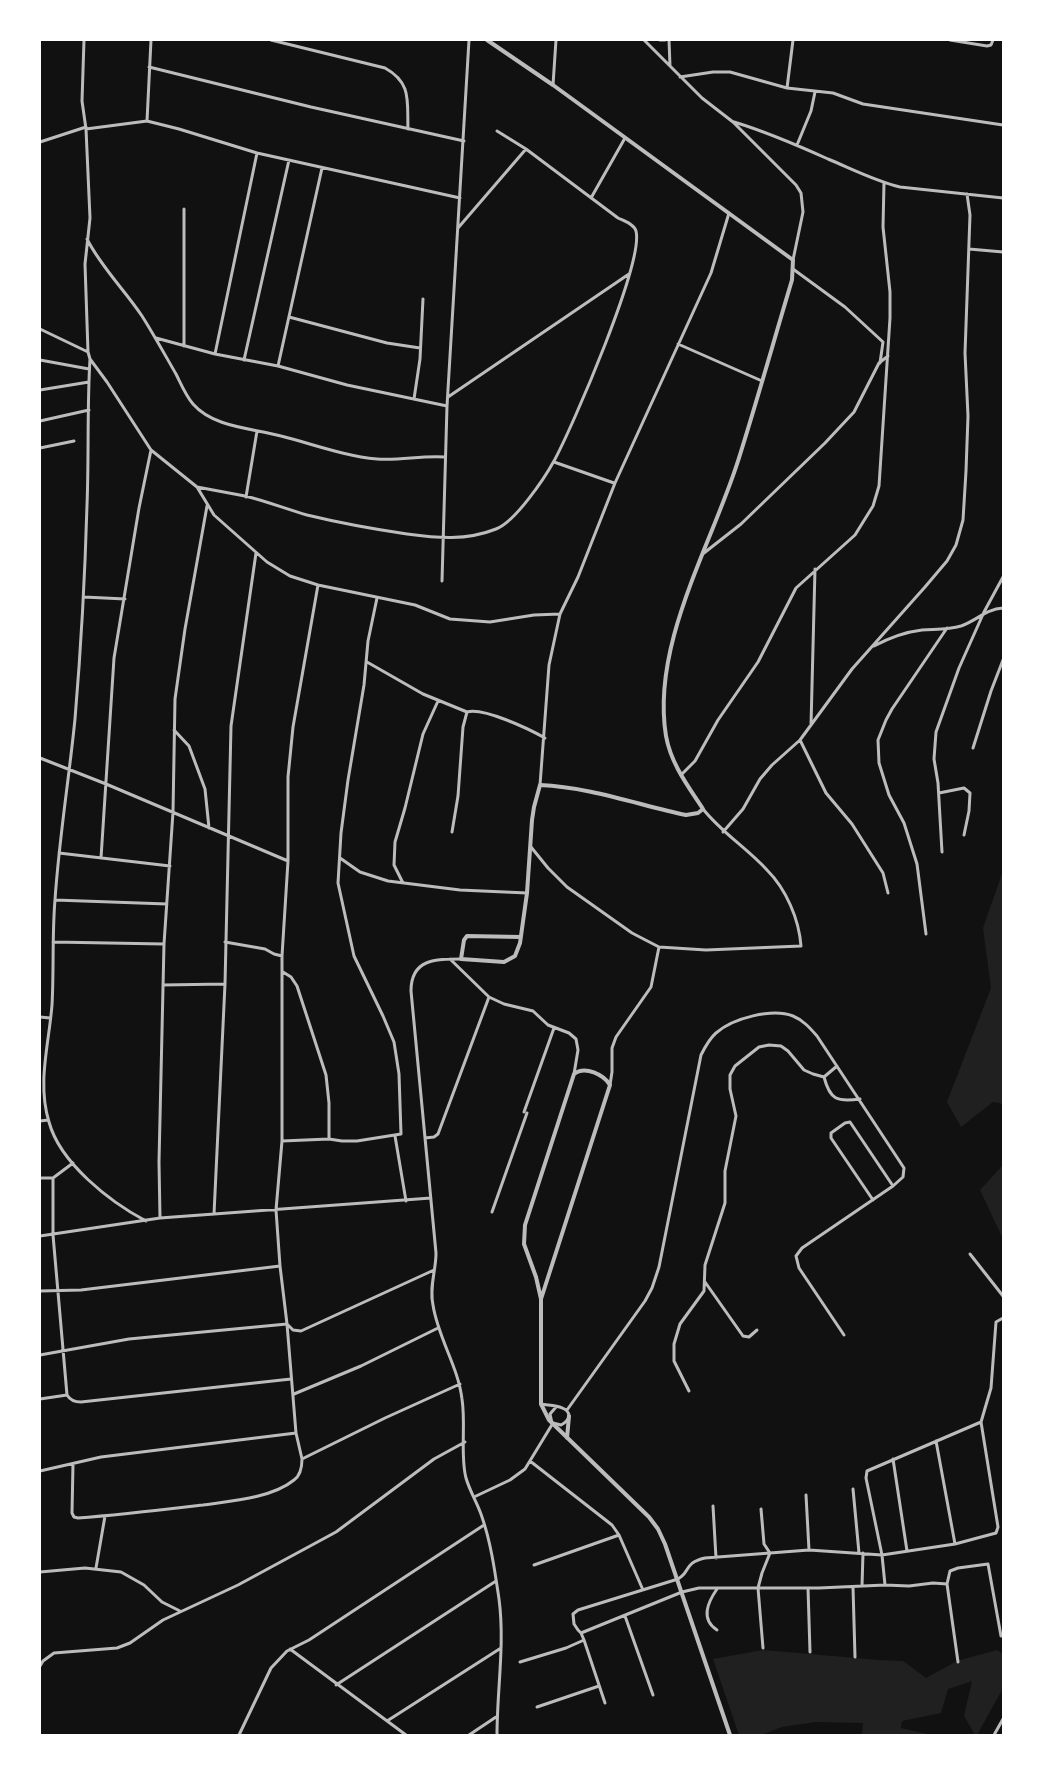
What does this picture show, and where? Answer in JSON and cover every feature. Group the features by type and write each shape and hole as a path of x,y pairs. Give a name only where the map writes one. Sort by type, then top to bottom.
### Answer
{"street":[{"path":"84,40 82,101 86,128 90,218 85,282 88,352 90,359 151,450 197,487 214,515 267,562 290,576 318,585 420,607 450,619 490,622 534,615 560,614"},
{"path":"147,121 151,40"},
{"path":"272,40 385,68 397,74 405,85 408,129"},
{"path":"442,581 447,406 469,40"},
{"path":"488,40 553,85 792,260"},
{"path":"553,85 556,40"},
{"path":"531,846 566,887 632,933 659,947 706,950 801,946 793,913 781,888 768,870 723,832 703,809 681,775 669,749 666,735 664,698 666,673 676,625 735,470 792,280 792,260 803,212 802,193 733,122 702,98 644,40"},
{"path":"660,40 665,40"},
{"path":"669,40 670,66"},
{"path":"787,88 793,40"},
{"path":"950,40 987,46 991,45 993,40"},
{"path":"149,67 464,141"},
{"path":"680,77 713,72 730,72 787,88 833,93 872,106 1003,125"},
{"path":"797,145 811,112 815,92"},
{"path":"40,142 86,128 147,121 180,129 257,153 460,198"},
{"path":"733,122 765,132 884,183 900,187 1003,198"},
{"path":"197,487 246,496 351,526 444,539 487,532 498,528 507,523 526,502 554,462 577,411 616,314 629,274 634,250 635,230 630,224 618,218 526,149 497,131"},
{"path":"591,198 625,138"},
{"path":"458,228 526,149"},
{"path":"215,354 257,153"},
{"path":"244,360 289,160"},
{"path":"278,366 322,168"},
{"path":"681,775 695,761 718,720 758,662 796,588 855,535 873,506 879,486 890,301 883,227 884,183"},
{"path":"723,832 743,809 760,779 772,765 800,740 852,670 947,561 960,535 963,520 968,416 965,353 970,216 967,194"},
{"path":"184,209 184,346"},
{"path":"497,1735 501,1648 500,1615 496,1581 485,1525 465,1472 464,1420 460,1384 438,1328 432,1296 436,1253 411,983 414,972 418,967 429,962 461,959 504,962 511,960 519,948 527,893 534,807 540,785 545,738 549,665 560,614 578,577 615,483 710,273 729,213"},
{"path":"87,238 94,252 131,299 156,338 193,404 212,418 257,431 375,459 445,457"},
{"path":"969,249 1003,252"},
{"path":"793,269 845,307 882,342 880,363"},
{"path":"448,397 629,274"},
{"path":"414,399 423,298"},
{"path":"289,317 387,343 420,348"},
{"path":"40,329 88,352"},
{"path":"156,338 215,354 278,366 347,384 447,406"},
{"path":"678,344 762,381"},
{"path":"704,553 740,524 854,412 880,363 888,355"},
{"path":"90,359 84,597 75,718 59,853 50,1018 43,1072 48,1120 56,1138 73,1164 109,1198 125,1210 146,1220"},
{"path":"40,360 89,369"},
{"path":"40,390 89,382"},
{"path":"40,421 88,410"},
{"path":"246,496 257,431"},
{"path":"40,448 74,441"},
{"path":"101,858 113,667 139,508 151,450"},
{"path":"554,462 615,483"},
{"path":"160,1218 159,1162 164,944 173,812 175,699 185,629 207,506"},
{"path":"214,1214 224,984 232,726 256,552"},
{"path":"811,725 816,569"},
{"path":"942,852 934,741 959,668 984,612 1003,577"},
{"path":"73,1464 72,1516 78,1518 242,1500 281,1487 295,1480 302,1467 296,1433 288,1324 280,1266 276,1210 282,1141 282,956 288,861 287,793 291,740 318,585"},
{"path":"84,597 125,599"},
{"path":"282,1141 329,1139 357,1141 400,1135 401,1130 399,1074 394,1042 352,951 338,883 341,833 348,780 367,661 368,641 377,598"},
{"path":"872,648 898,635 959,626 972,621 984,612 1003,608"},
{"path":"926,934 917,864 904,823 889,795 881,772 878,744 892,709 947,628"},
{"path":"973,748 1003,660"},
{"path":"367,661 410,687 438,701 467,712 489,714 545,738"},
{"path":"403,883 394,865 395,842 422,734 438,701"},
{"path":"452,832 458,796 464,718 467,712"},
{"path":"174,730 189,746 204,785 209,828"},
{"path":"800,740 826,793 852,824 883,873 888,893"},
{"path":"40,758 288,861"},
{"path":"540,785 582,790 686,815 698,813 703,809"},
{"path":"939,794 967,789 970,793 969,811 964,834"},
{"path":"59,853 170,866"},
{"path":"340,858 368,876 388,881 460,890 527,893"},
{"path":"55,900 168,904"},
{"path":"461,959 464,940 467,936 521,936"},
{"path":"53,942 164,944"},
{"path":"225,942 265,949 282,956"},
{"path":"541,1300 610,1086 612,1048 616,1037 651,986 659,947"},
{"path":"450,959 489,997 504,1004 534,1011 548,1025 569,1033 576,1039 578,1050 574,1074 523,1234 524,1244 536,1277 541,1300 541,1404 544,1412 553,1423 654,1523 662,1536 730,1735"},
{"path":"283,972 291,976 297,986 322,1063 328,1088 329,1139"},
{"path":"163,984 224,984"},
{"path":"425,1138 434,1137 438,1134 489,997"},
{"path":"567,1438 567,1410 640,1308 652,1288 659,1267 701,1055 715,1033 738,1020 769,1014 787,1014 809,1026 902,1164 904,1172 900,1180 802,1248 796,1256 799,1268 844,1335"},
{"path":"40,1017 50,1018"},
{"path":"492,1212 554,1028"},
{"path":"689,1391 674,1361 674,1344 680,1324 701,1295 705,1281 705,1265 725,1203 725,1170 736,1116 729,1081 730,1075 733,1069 759,1047 776,1045 788,1051 804,1070 824,1077"},
{"path":"824,1077 837,1066"},
{"path":"574,1074 582,1070 603,1076 610,1086"},
{"path":"824,1077 828,1090 838,1100 860,1099"},
{"path":"40,1121 48,1120"},
{"path":"873,1200 831,1138 831,1133 845,1123 850,1122 893,1186"},
{"path":"395,1136 406,1201"},
{"path":"40,1178 54,1178 73,1164"},
{"path":"54,1178 53,1235 67,1394 70,1399 81,1402 292,1379"},
{"path":"40,1236 160,1218 431,1198"},
{"path":"970,1254 1003,1296"},
{"path":"40,1291 59,1291 280,1266"},
{"path":"288,1324 294,1330 301,1331 435,1270"},
{"path":"705,1281 743,1336 749,1337 757,1330"},
{"path":"605,1703 584,1640 573,1619 576,1611 677,1579 683,1576 688,1566 694,1561 809,1550 882,1555 955,1544 996,1534 998,1527 981,1422 991,1388 996,1322 1003,1318"},
{"path":"40,1355 129,1339 288,1324"},
{"path":"294,1394 361,1366 438,1328"},
{"path":"302,1459 460,1384"},
{"path":"40,1399 67,1394"},
{"path":"541,1404 561,1407 567,1410"},
{"path":"474,1497 518,1475 530,1462 553,1423 550,1414 556,1407"},
{"path":"553,1423 558,1425 564,1424 568,1416"},
{"path":"885,1585 882,1555 866,1474 870,1468 981,1422"},
{"path":"40,1471 116,1455 296,1433"},
{"path":"936,1441 955,1544"},
{"path":"40,1666 43,1661 54,1653 96,1649 107,1650 123,1646 163,1620 238,1585 336,1532 434,1459 464,1442"},
{"path":"892,1459 907,1551"},
{"path":"530,1462 612,1525 619,1535 642,1590"},
{"path":"853,1489 861,1553 862,1586"},
{"path":"806,1495 809,1550"},
{"path":"713,1506 716,1558"},
{"path":"760,1509 764,1544 770,1553"},
{"path":"96,1568 105,1516"},
{"path":"239,1735 271,1668 290,1649 309,1640 485,1525"},
{"path":"534,1565 619,1535"},
{"path":"763,1648 758,1588 770,1553"},
{"path":"958,1662 947,1584 950,1571 988,1564 1002,1636"},
{"path":"40,1572 96,1568 124,1573 144,1585 162,1602 180,1611"},
{"path":"336,1684 496,1581"},
{"path":"581,1633 682,1592 699,1588 808,1588 947,1584"},
{"path":"853,1587 855,1657"},
{"path":"717,1630 708,1621 707,1606 718,1588"},
{"path":"808,1588 810,1652"},
{"path":"625,1616 653,1695"},
{"path":"520,1662 549,1654 584,1640"},
{"path":"387,1721 501,1648"},
{"path":"290,1649 406,1735"},
{"path":"537,1708 599,1686"},
{"path":"469,1735 497,1717"},
{"path":"994,1735 1003,1719"}],"shaded area":[{"path":"1003,871 1003,1104 993,1102 961,1127 947,1102 991,988 983,928"},
{"path":"1003,1165 1003,1239 980,1190"},
{"path":"763,1650 903,1661 926,1678 957,1661 997,1650 1003,1654 1003,1688 977,1735 975,1735 964,1716 972,1681 948,1689 941,1713 902,1721 901,1728 931,1735 862,1735 863,1723 816,1722 782,1727 761,1735 739,1735 713,1659"}]}
